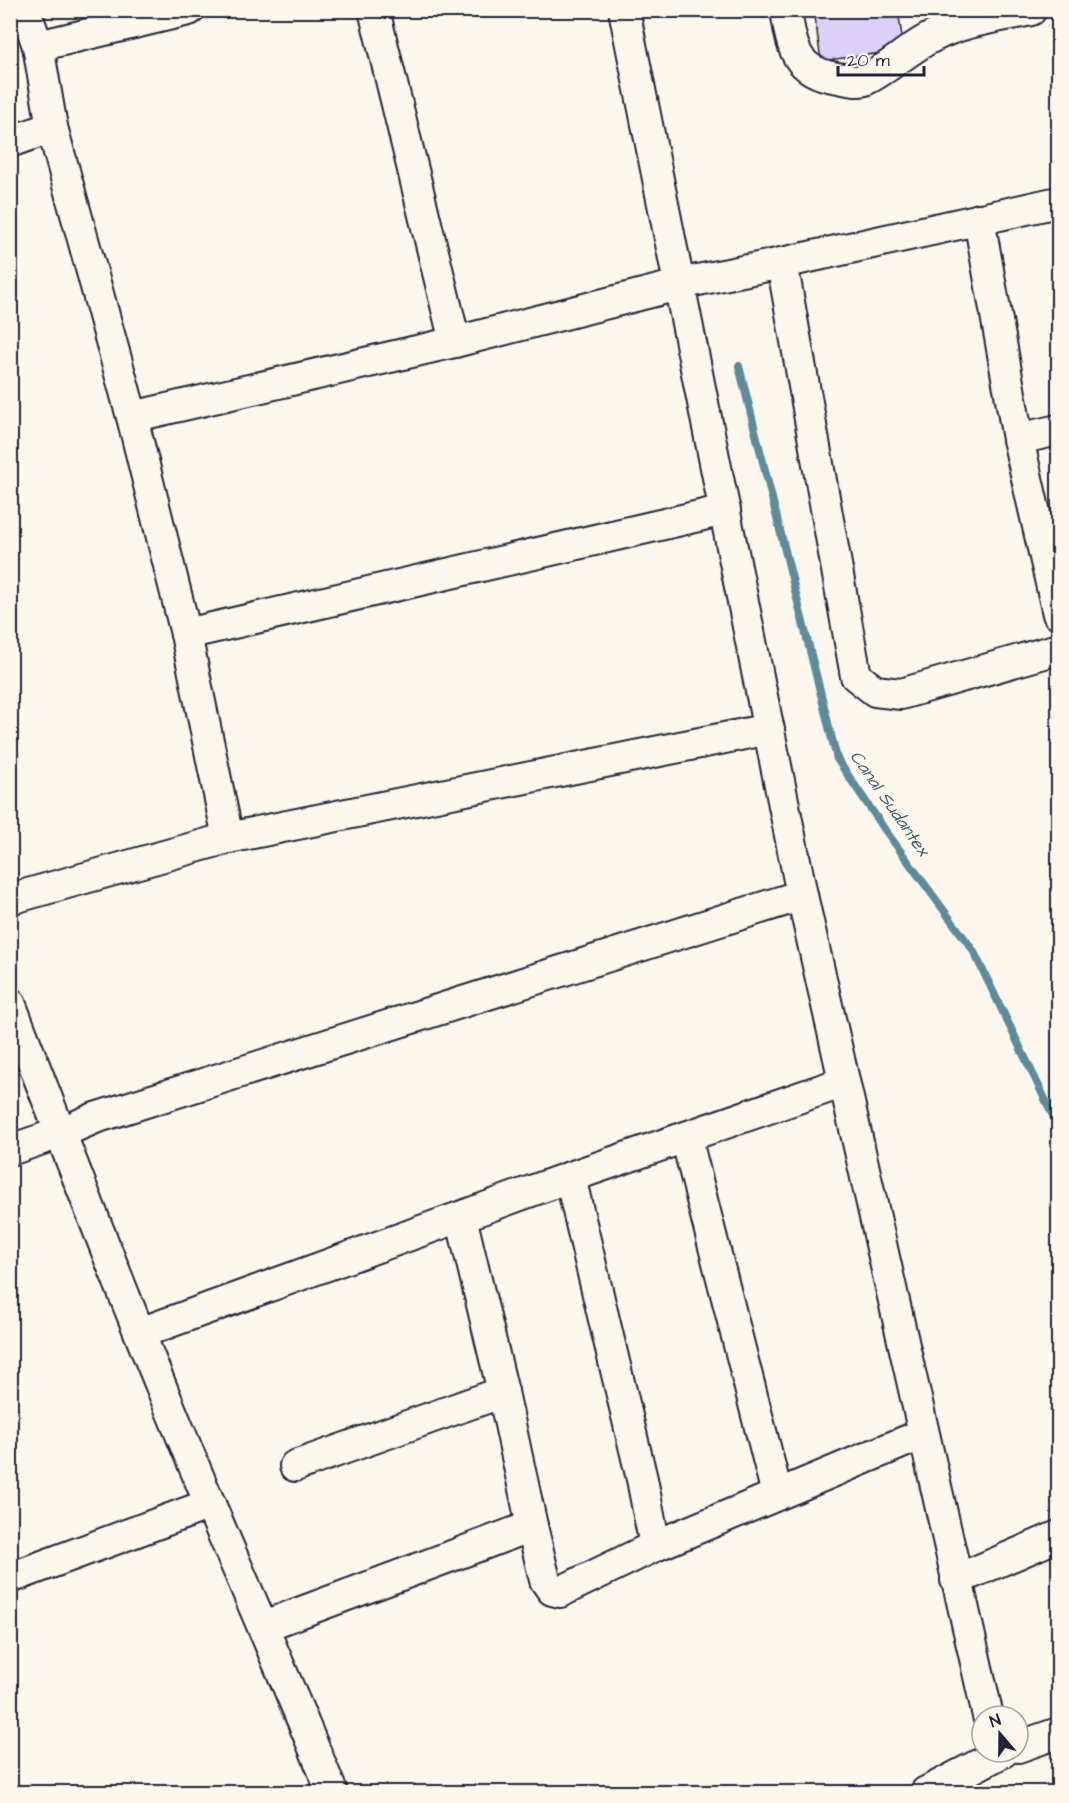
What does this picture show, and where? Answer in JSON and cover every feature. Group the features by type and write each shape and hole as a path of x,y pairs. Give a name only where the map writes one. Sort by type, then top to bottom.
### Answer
{"street":[{"path":"25,10 38,46 52,127 132,417 186,634 228,838"},
{"path":"38,46 189,10"},
{"path":"374,10 455,342"},
{"path":"624,10 688,282 725,510 802,895 985,1704"},
{"path":"786,10 792,46 805,66 825,76 862,82 896,63 933,36 967,23 1031,10"},
{"path":"10,142 52,127"},
{"path":"132,417 455,342 688,282 1059,202"},
{"path":"979,219 1018,439 1059,614"},
{"path":"772,265 856,676 875,691 901,694 1059,649"},
{"path":"1018,439 1059,430"},
{"path":"186,634 725,510"},
{"path":"10,899 228,838 769,729"},
{"path":"10,1150 95,1118 802,895"},
{"path":"10,1004 140,1333 332,1792"},
{"path":"140,1333 844,1082"},
{"path":"686,1137 777,1494"},
{"path":"570,1178 642,1479 655,1546"},
{"path":"461,1217 503,1392 532,1527 545,1580 552,1590 560,1592 655,1546 923,1434"},
{"path":"296,1466 503,1392"},
{"path":"10,1578 210,1504"},
{"path":"264,1626 532,1527"},
{"path":"956,1580 1059,1536"},
{"path":"1030,1746 1055,1742"},
{"path":"926,1792 979,1764"}],"building":[{"path":"814,10 898,10 904,50 821,61"}],"waterway":[{"name":"Canal Sudantex","path":"739,366 837,759 885,830 973,950 1058,1126"}]}
